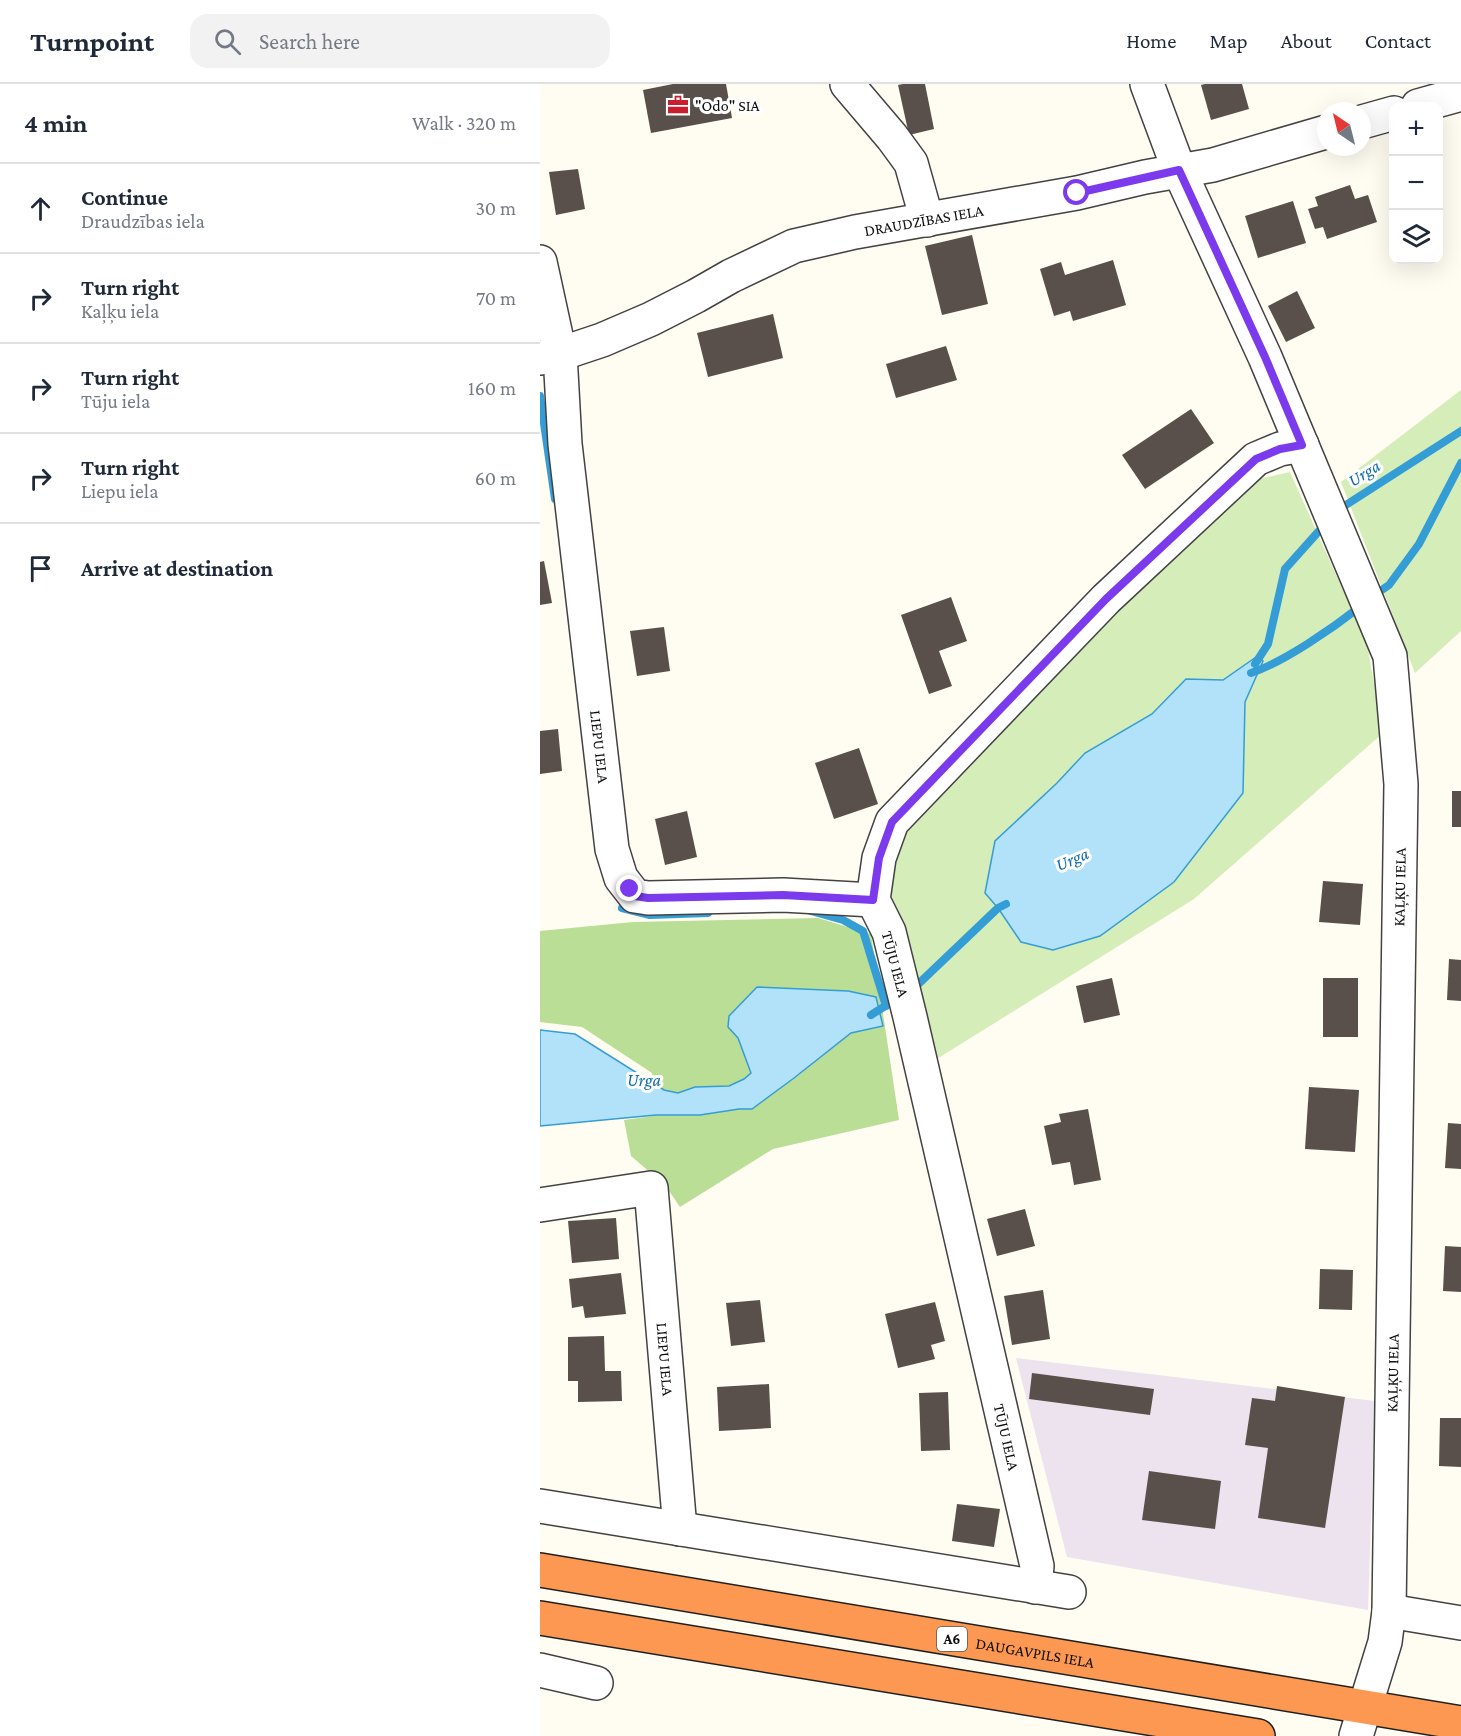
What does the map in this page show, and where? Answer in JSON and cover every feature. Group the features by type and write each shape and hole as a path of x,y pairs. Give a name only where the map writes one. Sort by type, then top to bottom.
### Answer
{"highway":[{"name":"DAUGAVPILS IELA","path":"540,1570 1360,1721 1461,1723"},
{"path":"540,1618 1258,1736"}],"street":[{"path":"847,84 911,163 927,220"},
{"name":"KAĻĶU IELA","path":"1147,84 1179,170 1265,357 1390,656 1401,784 1389,1611 1385,1642 1360,1721"},
{"path":"1432,102 1461,94"},
{"path":"1371,119 1389,114"},
{"name":"DRAUDZĪBAS IELA","path":"550,356 602,340 651,319 731,276 794,246 855,231 1077,193 1179,170 1213,165 1317,135"},
{"name":"LIEPU IELA","path":"540,262 612,849 621,878 635,896 648,898 783,895 873,900"},
{"path":"873,900 879,858 892,822 1106,599 1256,459 1280,449 1302,445"},
{"name":"TŪJU IELA","path":"873,900 890,932 1037,1566 1035,1587"},
{"name":"LIEPU IELA","path":"540,1205 651,1188 680,1529"},
{"path":"540,1506 1069,1592"},
{"path":"1389,1611 1461,1623"},
{"path":"540,1670 596,1683"}],"shaded area":[{"path":"1016,1358 1375,1401 1368,1610 1067,1557"}],"green space":[{"path":"1461,390 1461,631 1415,673 1341,482"},
{"path":"1290,472 1367,644 1383,733 1194,899 932,1062 881,856 1088,626 1254,480"},
{"path":"818,918 871,934 899,1120 773,1149 680,1207 665,1185 631,1156 624,1120 653,1116 652,1073 582,1027 540,1022 540,931 633,922"}],"water":[{"path":"1259,655 1263,661 1245,702 1243,793 1174,882 1100,936 1053,950 1021,942 985,893 995,841 1057,783 1085,753 1152,714 1186,679 1223,680"},
{"path":"757,987 848,991 876,997 883,1026 851,1033 752,1109 700,1115 656,1115 540,1126 540,1030 575,1034 664,1090 678,1093 695,1087 729,1086 751,1073 738,1038 728,1027 729,1016"}],"building":[{"path":"673,84 726,84 732,118 651,133 643,90"},
{"path":"925,84 934,129 909,135 898,85"},
{"path":"1242,84 1249,109 1211,120 1201,85"},
{"path":"578,169 585,209 556,215 549,172"},
{"path":"1350,185 1355,199 1368,195 1377,222 1327,239 1323,227 1315,229 1308,209 1318,206 1315,197"},
{"path":"1293,201 1306,243 1258,258 1245,216"},
{"path":"972,235 988,304 942,315 925,246"},
{"path":"1113,260 1126,305 1073,321 1070,311 1054,316 1040,269 1061,262 1065,275"},
{"path":"1297,291 1315,328 1286,342 1268,306"},
{"path":"773,314 783,358 708,377 697,333"},
{"path":"946,346 957,380 896,398 886,364"},
{"path":"1191,409 1214,443 1145,489 1122,455"},
{"path":"544,561 552,603 540,605 540,562"},
{"path":"951,597 967,641 939,651 952,686 929,694 901,615"},
{"path":"664,627 670,671 637,676 630,631"},
{"path":"558,729 562,771 540,774 540,731"},
{"path":"859,748 878,804 834,819 815,763"},
{"path":"1452,791 1461,791 1461,827 1452,827"},
{"path":"687,811 697,857 665,865 655,819"},
{"path":"1323,881 1363,884 1360,925 1319,922"},
{"path":"1449,959 1461,960 1461,1001 1447,1000"},
{"path":"1112,978 1120,1015 1084,1023 1076,986"},
{"path":"1323,978 1358,978 1358,1037 1323,1037"},
{"path":"1309,1087 1359,1090 1355,1152 1305,1149"},
{"path":"1088,1109 1101,1180 1074,1185 1070,1162 1052,1165 1044,1126 1061,1122 1059,1114"},
{"path":"1448,1123 1461,1124 1461,1169 1445,1168"},
{"path":"1025,1209 1035,1246 997,1256 987,1219"},
{"path":"616,1218 619,1259 572,1263 568,1221"},
{"path":"1445,1246 1461,1247 1461,1292 1443,1291"},
{"path":"1320,1269 1353,1270 1352,1310 1319,1309"},
{"path":"621,1273 626,1314 585,1318 583,1306 572,1308 569,1279"},
{"path":"1043,1290 1050,1339 1012,1345 1004,1296"},
{"path":"760,1300 765,1342 731,1346 726,1303"},
{"path":"935,1302 945,1341 931,1345 935,1359 898,1368 885,1314"},
{"path":"604,1336 605,1371 621,1371 622,1401 578,1402 578,1381 568,1381 568,1337"},
{"path":"1032,1373 1154,1389 1150,1415 1029,1399"},
{"path":"769,1384 771,1428 719,1431 717,1387"},
{"path":"1277,1386 1345,1397 1325,1528 1258,1518 1268,1448 1245,1445 1252,1398 1275,1401"},
{"path":"948,1392 950,1450 921,1451 919,1393"},
{"path":"1440,1418 1461,1418 1461,1467 1439,1466"},
{"path":"1149,1471 1221,1481 1215,1529 1142,1520"},
{"path":"957,1504 1000,1509 994,1547 952,1541"}],"waterway":[{"path":"540,396 555,499"},
{"name":"Urga","path":"1338,510 1461,431"},
{"path":"1373,596 1389,585 1419,544 1461,463"},
{"name":"Urga","path":"1255,664 1268,644 1285,569 1327,522"},
{"path":"1251,673 1293,653 1361,606"},
{"name":"Urga","path":"912,990 998,908 1006,904"},
{"path":"622,908 650,915 708,913"},
{"path":"811,911 843,920 863,931 886,1006"},
{"name":"Urga","path":"871,1015 898,998"}],"place":[{"name":"\"Odo\" SIA","path":"678,105"}],"route":[{"path":"630,889 635,896 648,898 783,895 873,900 879,858 892,822 1106,599 1256,459 1280,449 1302,445 1265,357 1179,170 1077,193"}]}
